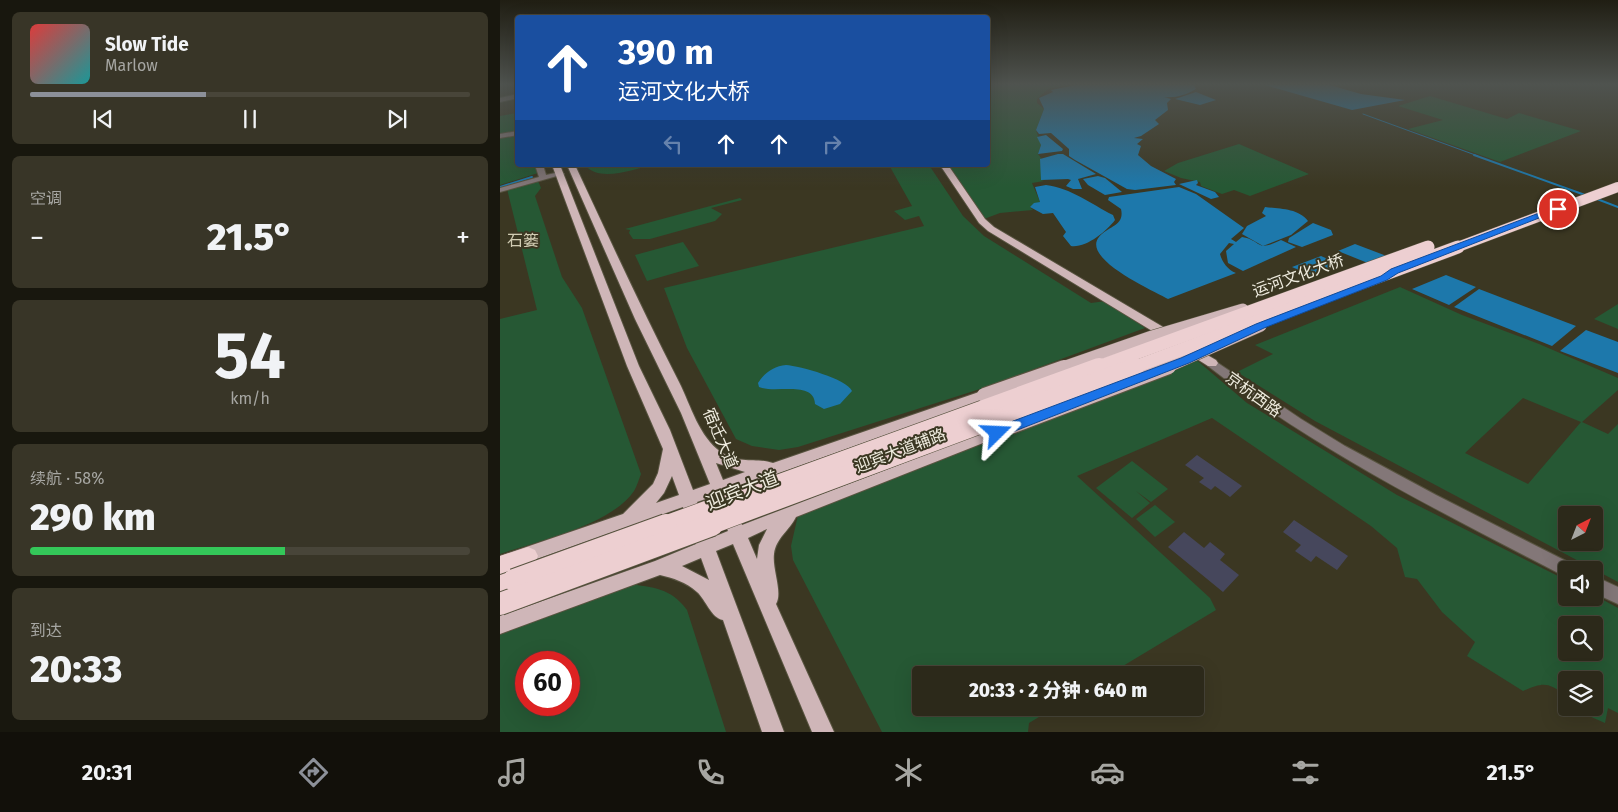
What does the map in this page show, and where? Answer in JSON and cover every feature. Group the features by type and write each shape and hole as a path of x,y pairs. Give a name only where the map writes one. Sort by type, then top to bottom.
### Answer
{"highway":[{"name":"运河文化大桥","path":"996,411 1379,265 1618,180"},
{"name":"运河文化大桥","path":"996,411 1394,271 1618,187"},
{"name":"迎宾大道","path":"500,585 996,411"},
{"name":"迎宾大道","path":"500,604 996,411"},
{"path":"500,565 528,556"}],"main road":[{"name":"宿迁大道","path":"572,167 640,319 697,436 776,627 823,732"},
{"name":"京杭西路","path":"945,167 982,221 990,228 1212,363"},
{"path":"558,170 622,339 667,442 773,732"},
{"name":"迎宾大道辅路","path":"528,556 793,462 996,411"},
{"name":"迎宾大道辅路","path":"500,624 660,567 794,511 996,411"},
{"path":"697,436 711,454 736,466 753,468 793,462"},
{"path":"613,526 636,512 661,488 666,476 667,442"},
{"path":"776,627 763,564 766,547 774,530 794,511"},
{"path":"660,567 677,571 698,581 711,592 742,647"}],"street":[{"path":"500,136 515,134"},
{"path":"540,167 543,179"},
{"path":"500,190 543,179 558,170"},
{"name":"京杭西路","path":"1212,363 1242,387 1290,420 1362,462 1558,565"},
{"path":"1603,588 1618,596"}],"green space":[{"path":"500,119 515,119 515,167 539,167 541,172 500,185"},
{"path":"990,119 1040,119 1036,130 1041,145 1038,154 1041,158 1041,180 1044,181 1032,183 1040,202 1030,207 1033,210 1000,213 984,219 947,167 990,167"},
{"path":"1440,119 1540,119 1581,131 1500,162 1408,129 1443,120"},
{"path":"1239,144 1309,174 1250,196 1234,190 1222,194 1201,186 1200,182 1181,178 1164,171 1178,163"},
{"path":"587,167 645,167 627,172 608,174 591,170"},
{"path":"890,167 930,167 963,216 984,236 1091,303 1106,301 1145,328 980,389 798,447 779,450 752,446 736,439 687,348 664,288 924,226 919,216 905,220 894,211 912,206"},
{"path":"538,181 541,188 535,196 562,277 582,308 641,474 634,491 623,503 609,513 573,530 500,554 500,319 537,310 507,189"},
{"path":"740,198 742,200 711,208 722,214 715,221 650,239 633,239 629,233 630,230 625,229"},
{"path":"683,242 699,266 647,281 635,255"},
{"path":"1400,287 1462,315 1539,344 1618,378 1618,390 1582,422 1608,434 1618,424 1618,582 1603,574 1603,561 1578,561 1560,551 1603,551 1603,506 1558,506 1558,550 1315,421 1237,372 1273,354 1255,345","holes":["1523,398 1581,422 1528,484 1465,453"]},
{"path":"1618,304 1618,329 1594,319"},
{"path":"1193,357 1247,403 1397,495 1558,576 1558,606 1603,606 1603,600 1618,608 1618,713 1608,708 1605,723 1589,716 1603,716 1603,671 1558,671 1558,690 1550,686 1541,685 1523,691 1467,656 1475,642 1442,612 1417,579 1405,577 1397,548 1371,526 1212,418 1077,476 1210,598 1216,610 1123,666 912,666 912,716 1041,716 1029,723 1028,732 882,732 793,560 791,546 798,515"},
{"path":"1132,461 1168,489 1151,502 1136,491 1150,503 1132,518 1096,488"},
{"path":"1155,505 1175,522 1155,537 1136,519"},
{"path":"628,584 653,588 668,593 675,597 687,610 726,732 500,732 500,629"}],"water":[{"path":"1040,119 1156,119 1159,124 1141,136 1134,138 1143,139 1137,144 1141,146 1138,155 1151,166 1176,179 1174,182 1176,185 1135,190 1127,189 1069,156 1069,149 1051,133 1039,134 1036,130"},
{"path":"1046,135 1063,149 1062,151 1038,154 1041,145 1037,137"},
{"path":"1063,154 1096,174 1078,179 1082,189 1073,189 1066,186 1071,180 1068,179 1041,180 1040,159"},
{"path":"1098,176 1105,178 1122,192 1105,195 1088,185 1083,179"},
{"path":"1197,180 1198,183 1196,185 1215,192 1219,197 1211,199 1179,184"},
{"path":"1046,185 1064,189 1081,197 1113,215 1115,220 1089,242 1071,246 1063,236 1066,232 1053,213 1043,214 1030,207 1034,203 1040,202 1035,187"},
{"path":"1179,187 1196,194 1244,228 1231,239 1236,242 1242,237 1263,246 1281,240 1296,247 1243,271 1228,263 1226,251 1234,244 1229,243 1220,254 1230,270 1236,273 1168,299 1135,282 1109,264 1100,255 1096,246 1099,237 1121,219 1121,209 1108,200 1109,197"},
{"path":"1265,207 1294,211 1308,221 1291,235 1263,246 1242,234 1247,226 1266,216 1262,213"},
{"path":"1313,223 1331,230 1333,235 1302,247 1288,242 1289,238"},
{"path":"1355,244 1405,263 1390,272 1338,251"},
{"path":"1321,256 1368,277 1311,276 1292,267"},
{"path":"1446,275 1476,287 1449,305 1412,289"},
{"path":"1479,289 1576,326 1552,346 1454,307"},
{"path":"1586,330 1618,342 1618,373 1560,351"},
{"path":"786,365 833,378 848,386 852,391 840,404 824,409 815,404 813,397 808,392 759,387 758,383 766,373 773,368"}],"pier":[{"path":"1343,263 1369,275 1330,290 1305,276"}],"building":[{"path":"1197,455 1242,486 1230,497 1215,486 1211,490 1199,482 1204,478 1185,465"},
{"path":"1294,520 1348,556 1337,570 1316,556 1311,562 1295,551 1301,545 1283,532"},
{"path":"1184,532 1204,548 1210,542 1225,554 1220,560 1239,575 1223,592 1168,547"}],"waterway":[{"path":"1377,119 1478,156"},
{"path":"1474,155 1585,195"},
{"path":"500,187 532,177"},
{"path":"1597,199 1618,207"}],"district":[{"name":"石篓","path":"523,240"}],"route":[{"path":"997,433 1185,360 1260,326 1384,278 1394,271 1558,209"}]}
